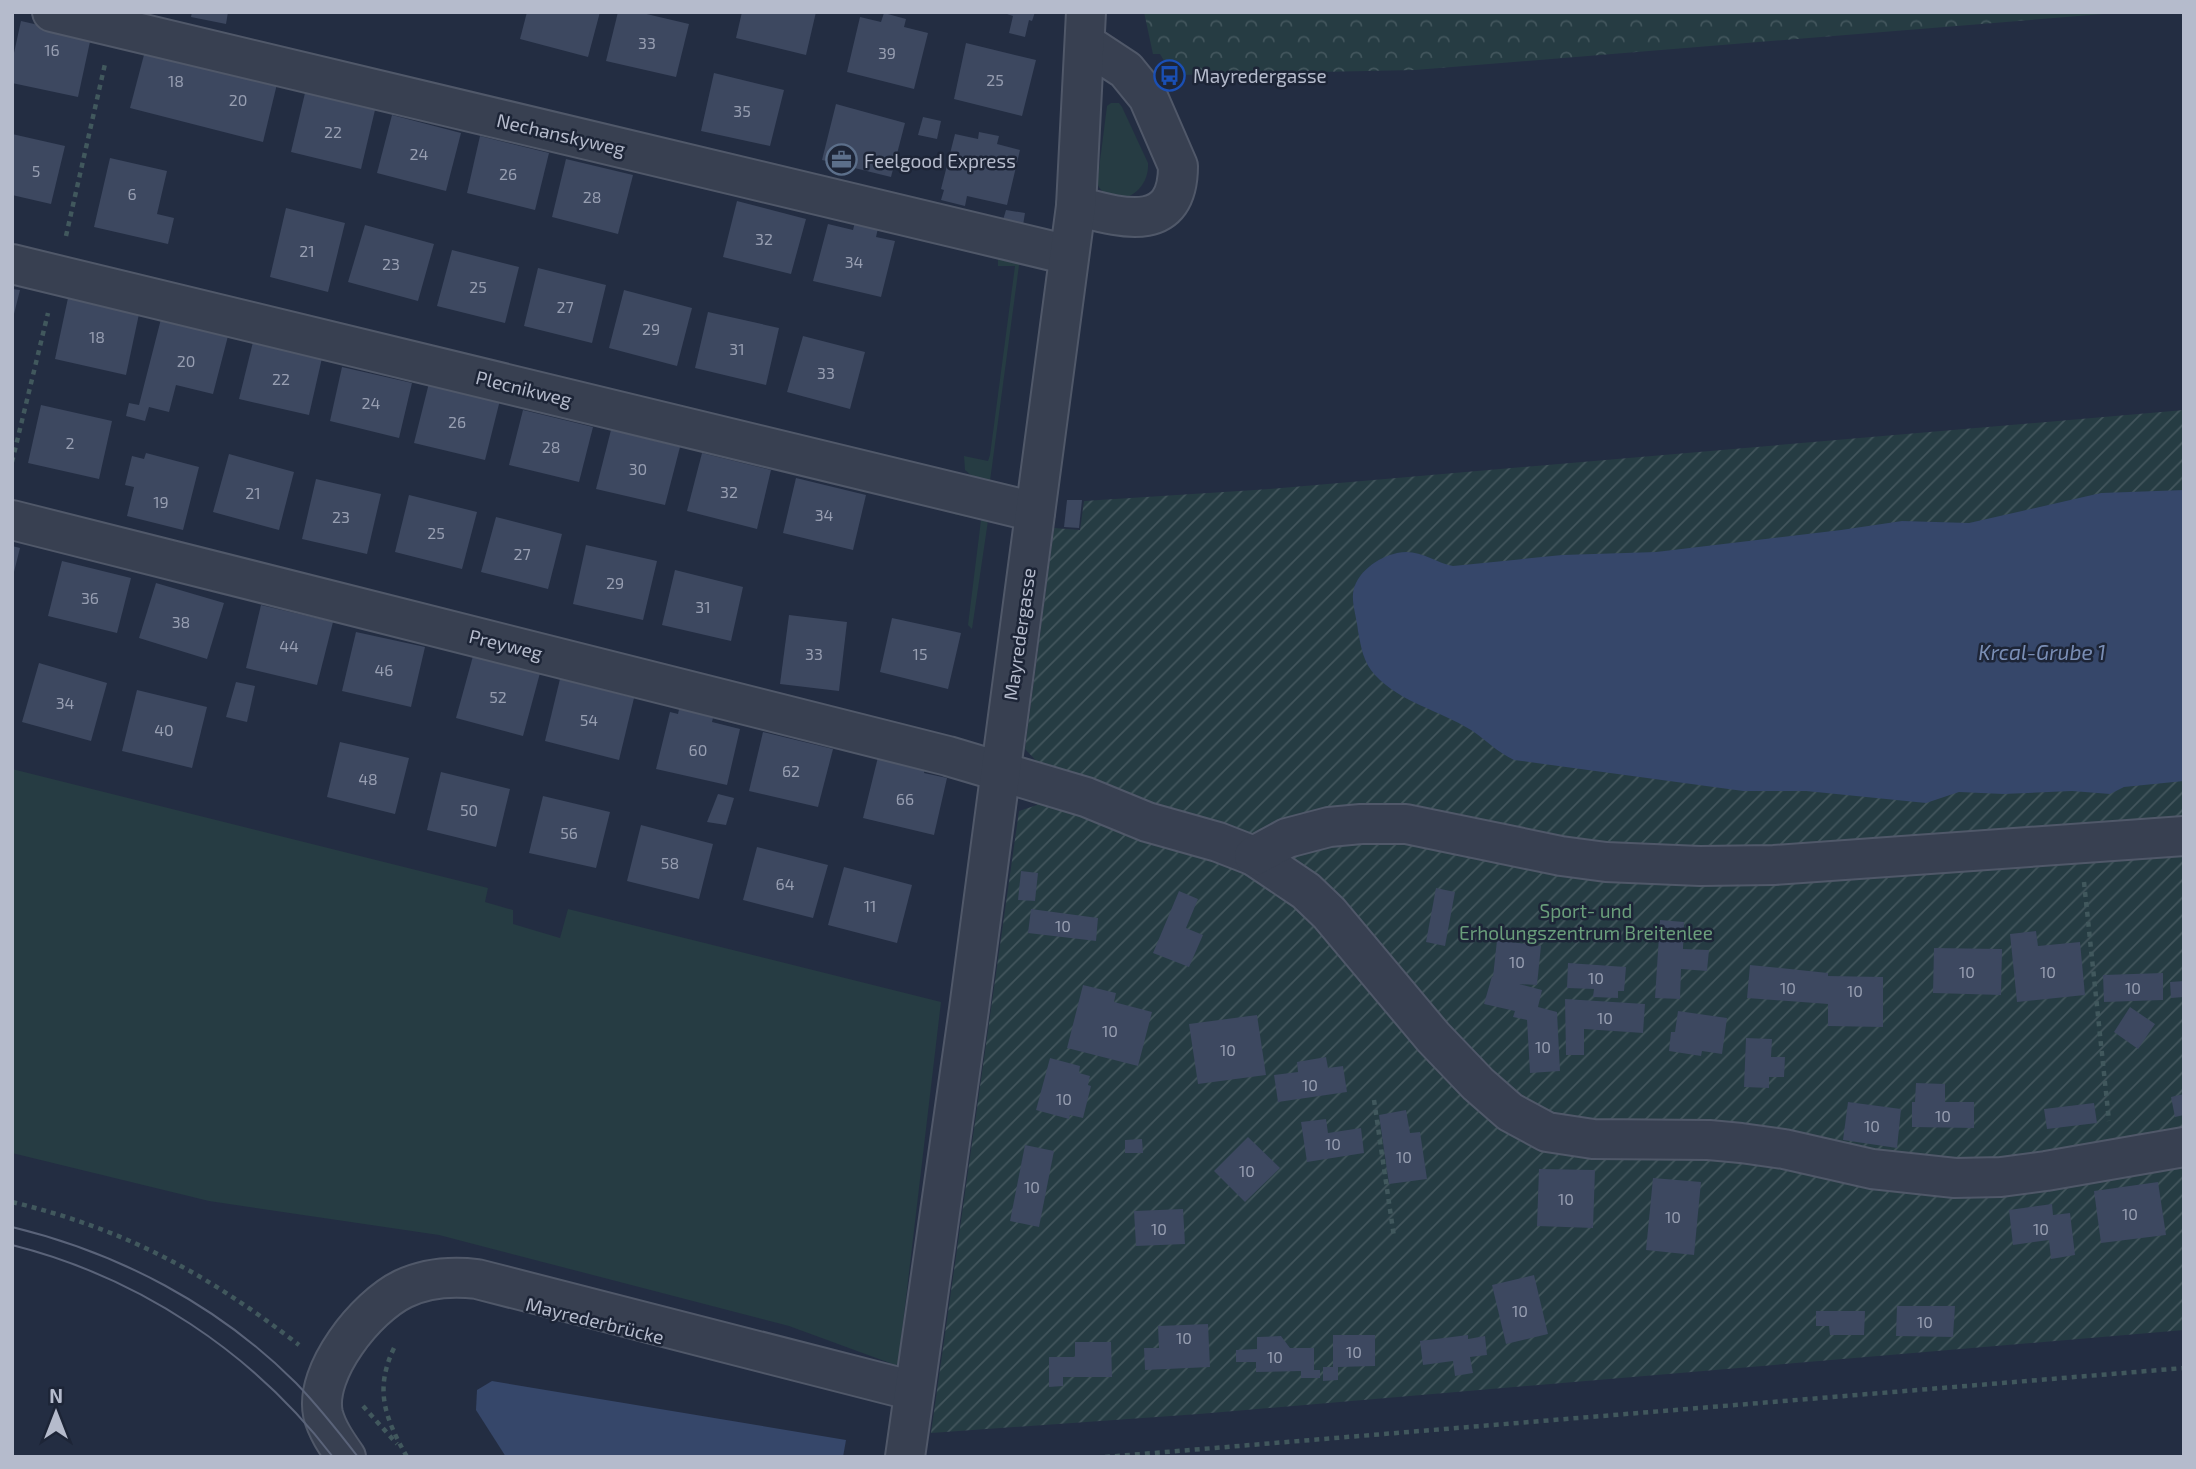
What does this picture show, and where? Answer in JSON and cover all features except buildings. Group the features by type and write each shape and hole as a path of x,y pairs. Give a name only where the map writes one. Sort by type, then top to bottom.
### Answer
{"street":[{"name":"Nechanskyweg","path":"52,12 1069,256"},
{"name":"Mayredergasse","path":"905,1457 975,962 1076,206 1085,28"},
{"path":"1076,206 1131,218 1152,216 1169,205 1178,178 1178,166 1148,97 1085,28"},
{"name":"Plecnikweg","path":"12,264 1035,512"},
{"name":"Preyweg","path":"12,520 1000,770 1086,797 1147,822 1218,842 1254,856 1306,891 1329,913 1433,1037 1478,1084 1510,1112 1547,1132 1592,1139 1731,1142 1784,1149 1871,1170 1955,1178 2024,1174 2184,1147"},
{"path":"1254,856 1287,838 1329,827 1360,824 1406,824 1562,856 1606,862 1700,866 1774,866 2184,836"},
{"path":"346,1457 328,1428 323,1412 323,1393 329,1369 341,1349 380,1305 401,1290 439,1278 477,1279 914,1391"}],"path":[{"path":"2080,845 2113,1160"},
{"path":"1374,1100 1394,1237"},
{"path":"12,1202 101,1228 160,1253 261,1316 301,1347"},
{"path":"400,1341 386,1365 384,1402 389,1423 407,1457"},
{"path":"1105,1457 2184,1368"}],"green space":[{"path":"1144,12 2128,12 1415,70 1178,75 1174,65 1168,67 1160,54 1153,54"},
{"path":"1119,103 1122,107 1148,163 1147,174 1137,191 1121,198 1104,193 1097,184 1107,106"},
{"path":"1004,255 1020,258 990,481 972,476 965,470 964,456 988,461 990,455 1015,266 998,266 998,259"},
{"name":"Sport- und Erholungszentrum Breitenlee","path":"2184,410 2184,1330 1199,1414 931,1433 1019,811 1037,805 1044,769 1025,749 1054,528 1080,530 1084,501 1270,489"},
{"path":"956,508 989,514 972,629 968,625 981,520 954,514"},
{"path":"12,769 488,888 485,902 513,910 513,924 560,938 568,909 941,1002 898,1366 789,1326 439,1235 209,1201 12,1153"}],"water":[{"name":"Krcal-Grube 1","path":"2184,490 2184,781 2124,787 2110,794 2072,791 2003,794 1959,792 1926,803 1806,791 1743,791 1514,760 1459,723 1385,685 1375,675 1363,654 1353,603 1355,586 1363,573 1375,562 1397,553 1412,552 1453,566 1562,555 1656,552 1902,521 1969,523 2101,493"},
{"path":"492,1381 846,1440 843,1457 506,1457 476,1410 477,1390"}],"tram line":[{"path":"12,1227 91,1251 128,1267 200,1306 234,1329 296,1383 358,1457"},
{"path":"12,1245 105,1277 190,1324 267,1384 302,1419 333,1457"}],"place":[{"name":"Mayredergasse","path":"1170,75"},
{"name":"Feelgood Express","path":"841,160"}]}
